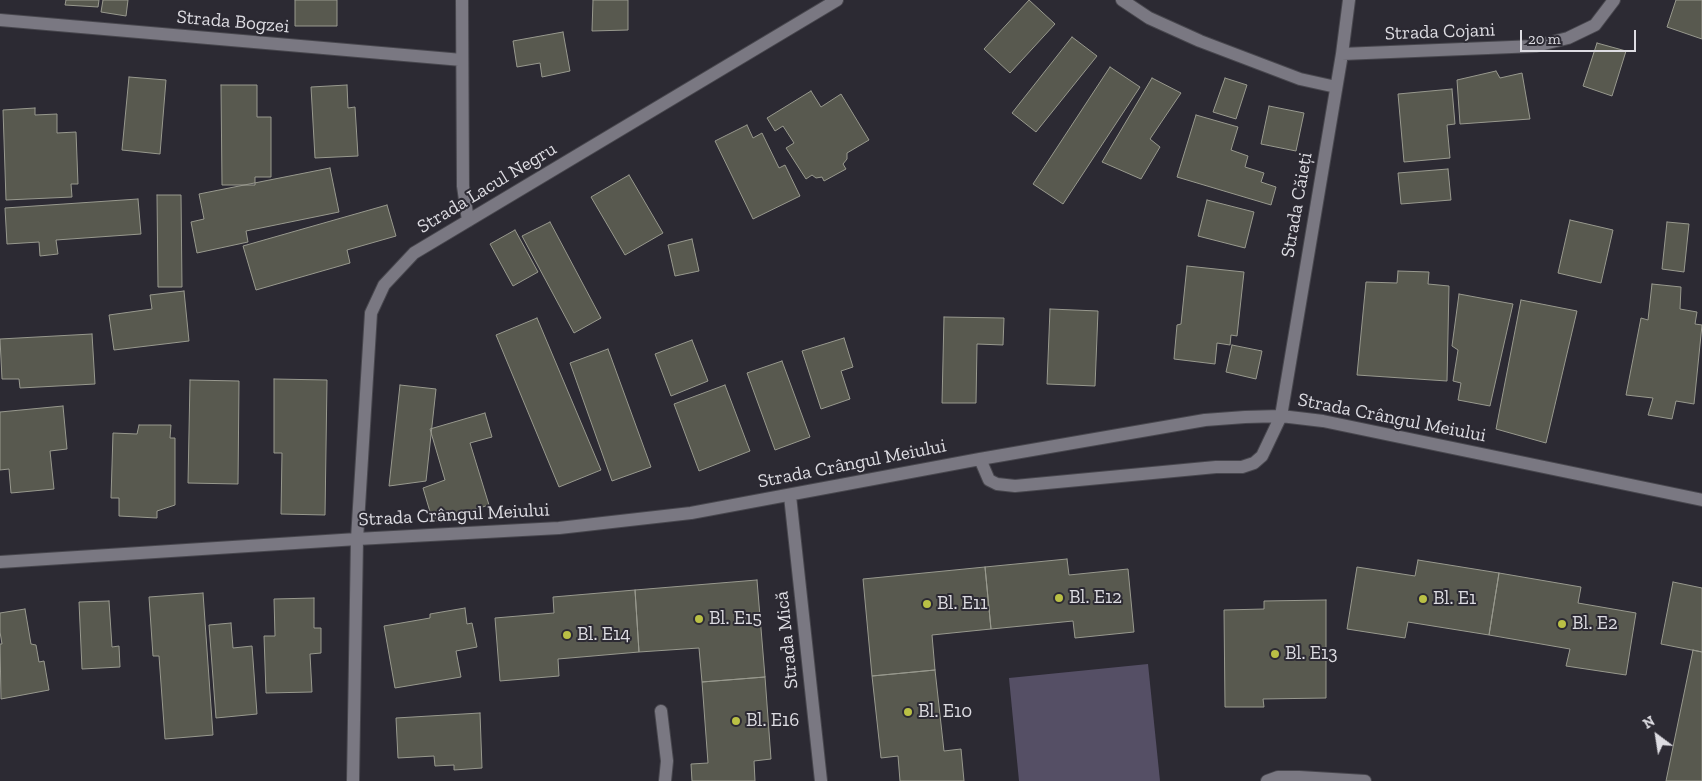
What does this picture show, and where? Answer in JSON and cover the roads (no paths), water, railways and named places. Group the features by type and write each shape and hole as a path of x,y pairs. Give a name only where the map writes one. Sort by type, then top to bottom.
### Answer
{"street":[{"path":"462,0 463,186 468,221"},
{"name":"Strada Lacul Negru","path":"353,781 356,539 371,313 384,285 414,253 836,0"},
{"path":"1122,0 1149,18 1200,41 1300,78 1336,87"},
{"name":"Strada Căieți","path":"980,459 989,480 996,484 1015,486 1216,467 1242,467 1254,463 1262,456 1281,416 1342,54 1349,0"},
{"name":"Strada Cojani","path":"1342,54 1536,46 1568,38 1595,26 1614,0"},
{"name":"Strada Bogzei","path":"0,20 462,60"},
{"name":"Strada Crângul Meiului","path":"0,562 559,528 691,513 980,459 1205,420 1245,416 1281,416 1323,421 1702,500"},
{"name":"Strada Mică","path":"790,496 821,781"},
{"path":"661,710 667,761 665,781"},
{"path":"1267,781 1278,777 1299,777 1364,781"}],"place":[{"name":"Bl. E12","path":"1059,598"},
{"name":"Bl. E1","path":"1423,599"},
{"name":"Bl. E11","path":"927,604"},
{"name":"Bl. E15","path":"699,619"},
{"name":"Bl. E2","path":"1562,624"},
{"name":"Bl. E14","path":"567,635"},
{"name":"Bl. E13","path":"1275,654"},
{"name":"Bl. E10","path":"908,712"},
{"name":"Bl. E16","path":"736,721"}]}
